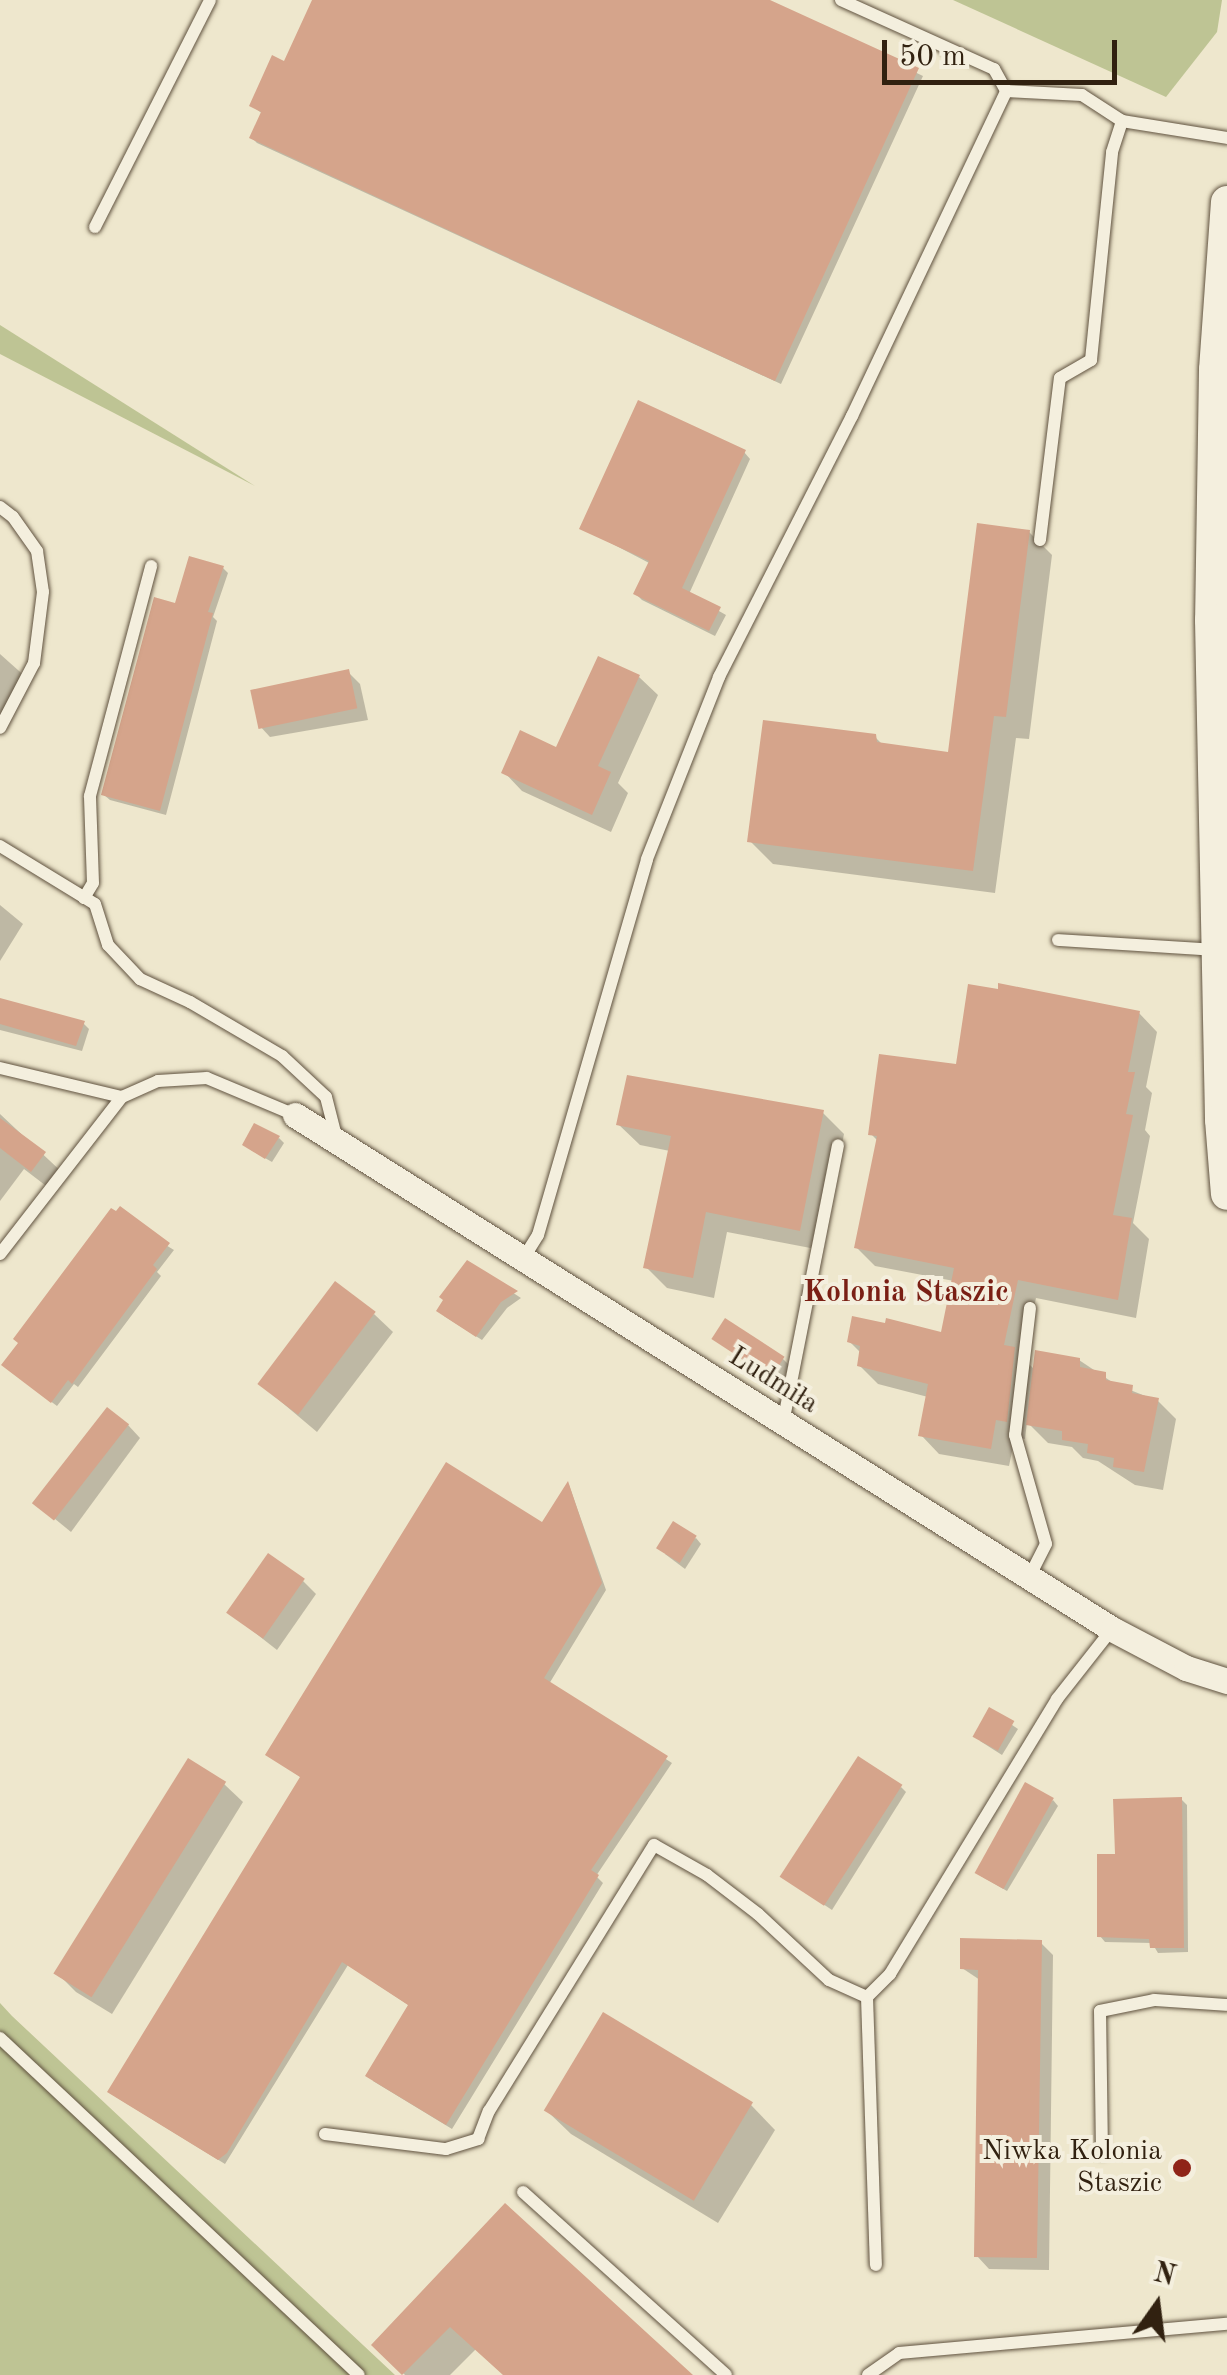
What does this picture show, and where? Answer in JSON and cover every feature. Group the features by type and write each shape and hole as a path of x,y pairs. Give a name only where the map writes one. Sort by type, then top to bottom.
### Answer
{"street":[{"path":"1227,202 1215,370 1212,543 1220,1120 1227,1194"},
{"name":"Ludmiła","path":"295,1115 1112,1629 1186,1668 1227,1681"}],"lane":[{"path":"95,227 210,0"},
{"path":"840,0 994,68 1006,91"},
{"path":"1006,91 1082,95 1122,121 1227,138"},
{"path":"523,1259 543,1217 646,860 719,676 852,416 1006,91"},
{"path":"1040,540 1060,378 1091,360 1112,152 1122,121"},
{"path":"0,508 13,517 37,551 43,592 34,663 0,728"},
{"path":"84,898 93,883 90,796 151,566"},
{"path":"0,846 94,904 108,946 140,979 190,1002 282,1056 326,1097 338,1142"},
{"path":"1058,940 1217,950"},
{"path":"0,1068 122,1097"},
{"path":"0,1254 122,1097 158,1080 207,1078 295,1115"},
{"path":"784,1423 838,1145"},
{"path":"1030,1308 1014,1435 1046,1544 1030,1575"},
{"path":"876,2265 867,1997 890,1974 1057,1700 1112,1629"},
{"path":"325,2134 446,2149 478,2139 489,2111 654,1846 708,1875 758,1914 829,1980 867,1997"},
{"path":"1102,2153 1100,2011 1154,2000 1227,2005"},
{"path":"0,2038 359,2375"},
{"path":"523,2192 726,2375"},
{"path":"868,2375 898,2354 1227,2324"}],"green space":[{"path":"953,0 1222,0 1217,32 1166,97"},
{"path":"0,325 255,486 0,354"},
{"path":"0,2003 12,2016 395,2375 0,2375"}],"building":[{"path":"312,0 770,0 919,68 775,381 249,138 261,112 249,106 272,55 284,61"},
{"path":"638,400 746,450 682,588 721,607 709,631 633,594 649,561 579,529"},
{"path":"977,523 1030,530 1006,717 994,716 973,871 747,842 763,720 876,734 877,742 948,752"},
{"path":"189,556 224,566 208,612 213,613 160,811 101,795 154,597 175,603"},
{"path":"598,656 640,675 598,766 611,772 592,815 501,773 520,730 556,747"},
{"path":"349,669 357,708 259,729 250,690"},
{"path":"998,983 1140,1011 1128,1072 1135,1072 1126,1114 1133,1115 1113,1215 1132,1218 1118,1300 1018,1280 1004,1345 1015,1347 1007,1422 996,1420 991,1449 918,1436 928,1384 857,1366 860,1346 847,1342 852,1316 885,1323 886,1318 941,1332 954,1268 854,1248 877,1136 868,1135 879,1054 956,1064 968,984 998,989"},
{"path":"0,998 85,1021 76,1046 0,1024"},
{"path":"627,1075 824,1110 800,1231 706,1212 693,1278 643,1268 671,1136 616,1125"},
{"path":"0,1118 46,1152 31,1172 0,1148"},
{"path":"254,1123 280,1136 265,1159 242,1145"},
{"path":"120,1206 170,1243 153,1265 157,1269 72,1384 68,1380 51,1403 1,1365 18,1343 13,1339 111,1208 116,1211"},
{"path":"467,1260 518,1291 501,1302 476,1337 436,1311 443,1300 439,1297"},
{"path":"335,1281 376,1312 298,1415 257,1384"},
{"path":"725,1318 785,1357 771,1378 711,1339"},
{"path":"1035,1350 1080,1358 1080,1367 1106,1372 1106,1380 1133,1385 1132,1393 1159,1398 1144,1472 1113,1467 1114,1458 1087,1453 1088,1444 1062,1440 1062,1431 1026,1425"},
{"path":"107,1407 129,1424 54,1520 32,1503"},
{"path":"446,1462 542,1522 568,1481 602,1583 544,1678 668,1756 591,1870 599,1875 446,2125 365,2076 408,2005 342,1962 227,2153 218,2160 107,2092 300,1777 265,1755"},
{"path":"673,1521 697,1536 680,1563 656,1548"},
{"path":"268,1553 305,1579 263,1639 226,1613"},
{"path":"989,1707 1014,1721 998,1751 973,1737"},
{"path":"858,1756 902,1785 824,1906 780,1877"},
{"path":"188,1758 226,1782 92,1997 53,1973"},
{"path":"1025,1782 1054,1798 1003,1889 975,1873"},
{"path":"1182,1797 1184,1948 1150,1948 1149,1939 1097,1937 1097,1854 1115,1854 1113,1799"},
{"path":"960,1938 1042,1940 1037,2258 974,2257 978,1970 960,1969"},
{"path":"603,2012 753,2102 694,2201 544,2111"},
{"path":"505,2203 693,2375 503,2375 450,2327 402,2375 371,2345"}],"place":[{"name":"Niwka Kolonia Staszic","path":"1182,2168"}],"district":[{"name":"Kolonia Staszic","path":"906,1293"}]}
